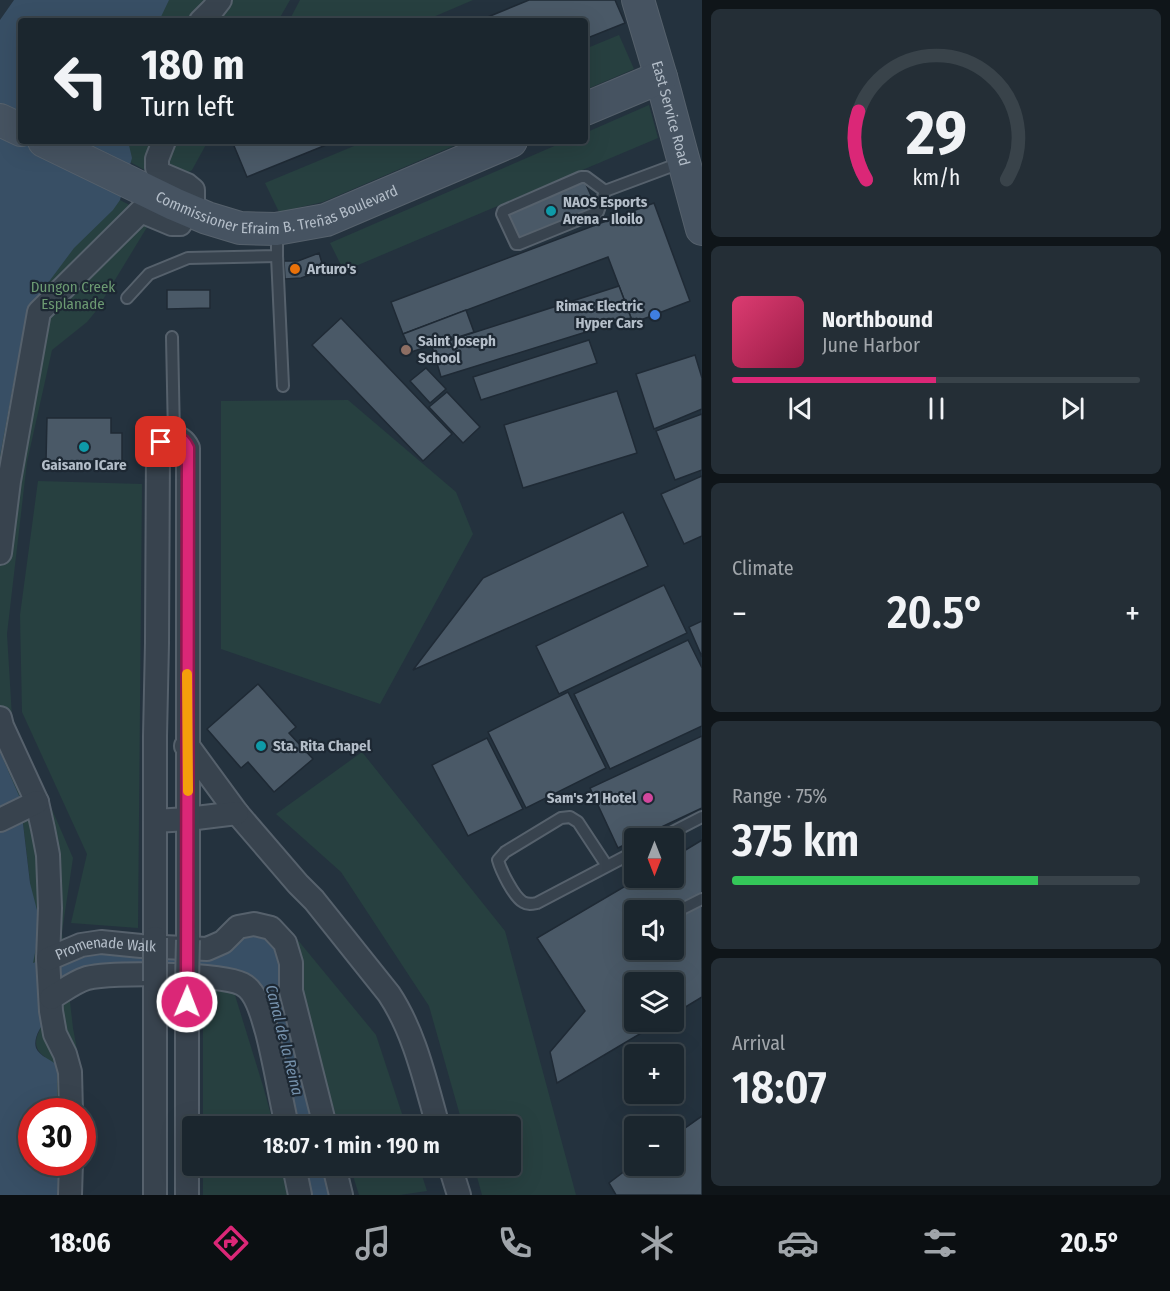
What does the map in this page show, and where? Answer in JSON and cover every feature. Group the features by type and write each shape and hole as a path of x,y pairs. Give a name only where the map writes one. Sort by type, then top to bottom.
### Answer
{"main road":[{"name":"East Service Road","path":"638,0 702,229"},
{"path":"588,108 661,77"},
{"path":"0,120 18,129"},
{"name":"Commissioner Efraim B. Treñas Boulevard","path":"50,144 181,207 277,243 504,144"}],"street":[{"path":"204,18 220,0"},
{"path":"0,553 9,481 39,312 141,211 172,224 180,224 181,207 193,200 193,190 161,174 157,168 157,159 163,144"},
{"path":"155,1195 155,743 158,448 161,442 174,436 186,443 188,448 187,1195"},
{"path":"0,718 37,802 48,855 55,995 51,1011 55,1034 65,1054 70,1072 71,1098"},
{"path":"155,743 188,746 237,813 314,900 389,994 399,1009 410,1035 435,1116"},
{"path":"0,820 37,802"},
{"path":"155,821 237,813"},
{"name":"Promenade Walk","path":"52,957 81,945 101,942 207,949 222,942 238,927 254,924 271,928 285,943 291,963 291,991 322,1116"},
{"name":"Promenade Walk","path":"55,995 88,978 127,974 206,977 243,984 257,1000 264,1022 284,1116"},
{"path":"155,1059 186,1059"},
{"path":"70,1195 71,1176"},
{"path":"296,1176 300,1195"},
{"path":"336,1176 341,1195"},
{"path":"453,1176 459,1195"}],"lane":[{"path":"605,191 683,162"},
{"path":"581,177 586,177 605,191 595,214 519,244 516,244 502,214 505,209 581,177"},
{"path":"127,298 149,274 188,258 277,243 283,386"},
{"path":"172,337 174,436"},
{"path":"607,866 578,822 570,817 561,818 505,852 498,860 501,872 520,901 529,904 537,903 624,857"},
{"path":"682,828 702,818"},
{"path":"684,908 702,899"}],"green space":[{"path":"139,0 290,0 280,18 134,18"},
{"path":"300,0 473,0 431,18 291,18"},
{"path":"619,35 634,69 588,89 588,48"},
{"path":"649,105 658,138 344,271 330,243 559,144 588,144 588,132"},
{"path":"97,144 206,144 192,170 170,184"},
{"path":"359,144 458,144 323,202 279,212 265,183"},
{"name":"Dungon Creek Esplanade","path":"120,200 141,211 149,224 96,311 87,322 52,350 27,462 7,634 12,717 73,858 62,932 73,1028 80,1066 81,1098 42,1098 45,1057 37,1048 36,1039 45,1020 33,964 30,882 20,798 0,794 0,243"},
{"path":"348,400 456,492 473,534 380,704 221,649 221,401"},
{"path":"38,481 142,484 138,928 71,923 87,854 22,712 20,615"},
{"path":"362,752 505,931 576,1195 482,1195 477,1176 521,1176 521,1116 460,1116 429,1006 341,872 276,814"},
{"path":"292,933 376,1035 403,1116 336,1116 317,1051 298,1001"},
{"path":"203,988 234,992 271,1116 203,1116"},
{"path":"203,1176 285,1176 290,1195 203,1195"},
{"path":"353,1176 422,1176 427,1191 400,1195 359,1195"}],"water":[{"path":"14,0 169,0 160,18 18,18 18,144 129,144 132,158 120,200 113,210 74,248 27,311 0,456 0,20"},
{"name":"Canal de la Reina","path":"0,752 20,798 30,883 38,914 33,963 81,945 207,949 271,928 321,1116 284,1116 251,991 88,978 54,1010 39,1030 36,1039 38,1051 58,1066 57,1098 18,1098 18,1176 58,1176 58,1195 0,1195"},
{"path":"296,1176 336,1176 341,1195 300,1195"}],"building":[{"path":"529,0 615,0 625,23 588,38 588,18 485,18"},
{"path":"233,144 329,144 247,177"},
{"name":"NAOS Esports Arena - Iloilo","path":"584,180 597,209 519,242 506,213"},
{"path":"654,203 690,301 633,323 608,257 403,334 391,302"},
{"path":"319,253 324,270 301,278 285,279 284,261 298,261"},
{"path":"619,286 631,318 441,377 432,346"},
{"path":"167,290 210,290 210,308 167,309"},
{"path":"466,310 474,332 411,352 403,334"},
{"path":"341,318 452,434 423,461 312,345"},
{"path":"589,340 597,363 481,400 473,377"},
{"path":"695,355 702,378 702,409 654,429 636,374"},
{"path":"426,368 446,389 430,403 410,381"},
{"path":"617,391 637,453 523,488 504,425"},
{"path":"447,392 480,427 463,443 429,407"},
{"path":"702,414 702,470 675,480 656,431"},
{"name":"Gaisano ICare","path":"47,418 111,418 111,433 122,433 122,461 46,461"},
{"path":"702,476 702,536 684,544 661,494"},
{"path":"623,512 648,566 413,670 483,578"},
{"path":"664,585 687,633 559,694 536,646"},
{"path":"702,621 702,657 689,627"},
{"path":"688,640 702,668 702,726 610,769 574,694"},
{"name":"Sta. Rita Chapel","path":"258,684 296,727 289,733 313,759 274,792 248,762 241,768 207,729"},
{"path":"568,692 606,768 526,808 488,732"},
{"name":"Sam's 21 Hotel","path":"702,736 702,808 659,828 624,828 624,845 618,848 590,788"},
{"path":"487,738 523,809 468,836 432,765"},
{"path":"702,840 702,997 684,1008 684,972 624,972 624,1032 643,1032 557,1083 550,1052 585,1011 537,938 624,887 684,888 684,851"},
{"path":"702,1116 702,1195 616,1195 609,1183 624,1172 624,1176 684,1176 684,1129"}],"slow traffic":[{"path":"187,674 188,791"}],"place":[{"name":"NAOS Esports Arena - Iloilo","path":"551,211"},
{"name":"Arturo's","path":"295,269"},
{"name":"Rimac Electric Hyper Cars","path":"655,315"},
{"name":"Saint Joseph School","path":"406,350"},
{"name":"Gaisano ICare","path":"84,447"},
{"name":"Sta. Rita Chapel","path":"261,746"},
{"name":"Sam's 21 Hotel","path":"648,798"}],"route":[{"path":"161,442 174,436 186,443 188,448 187,1002"}]}
